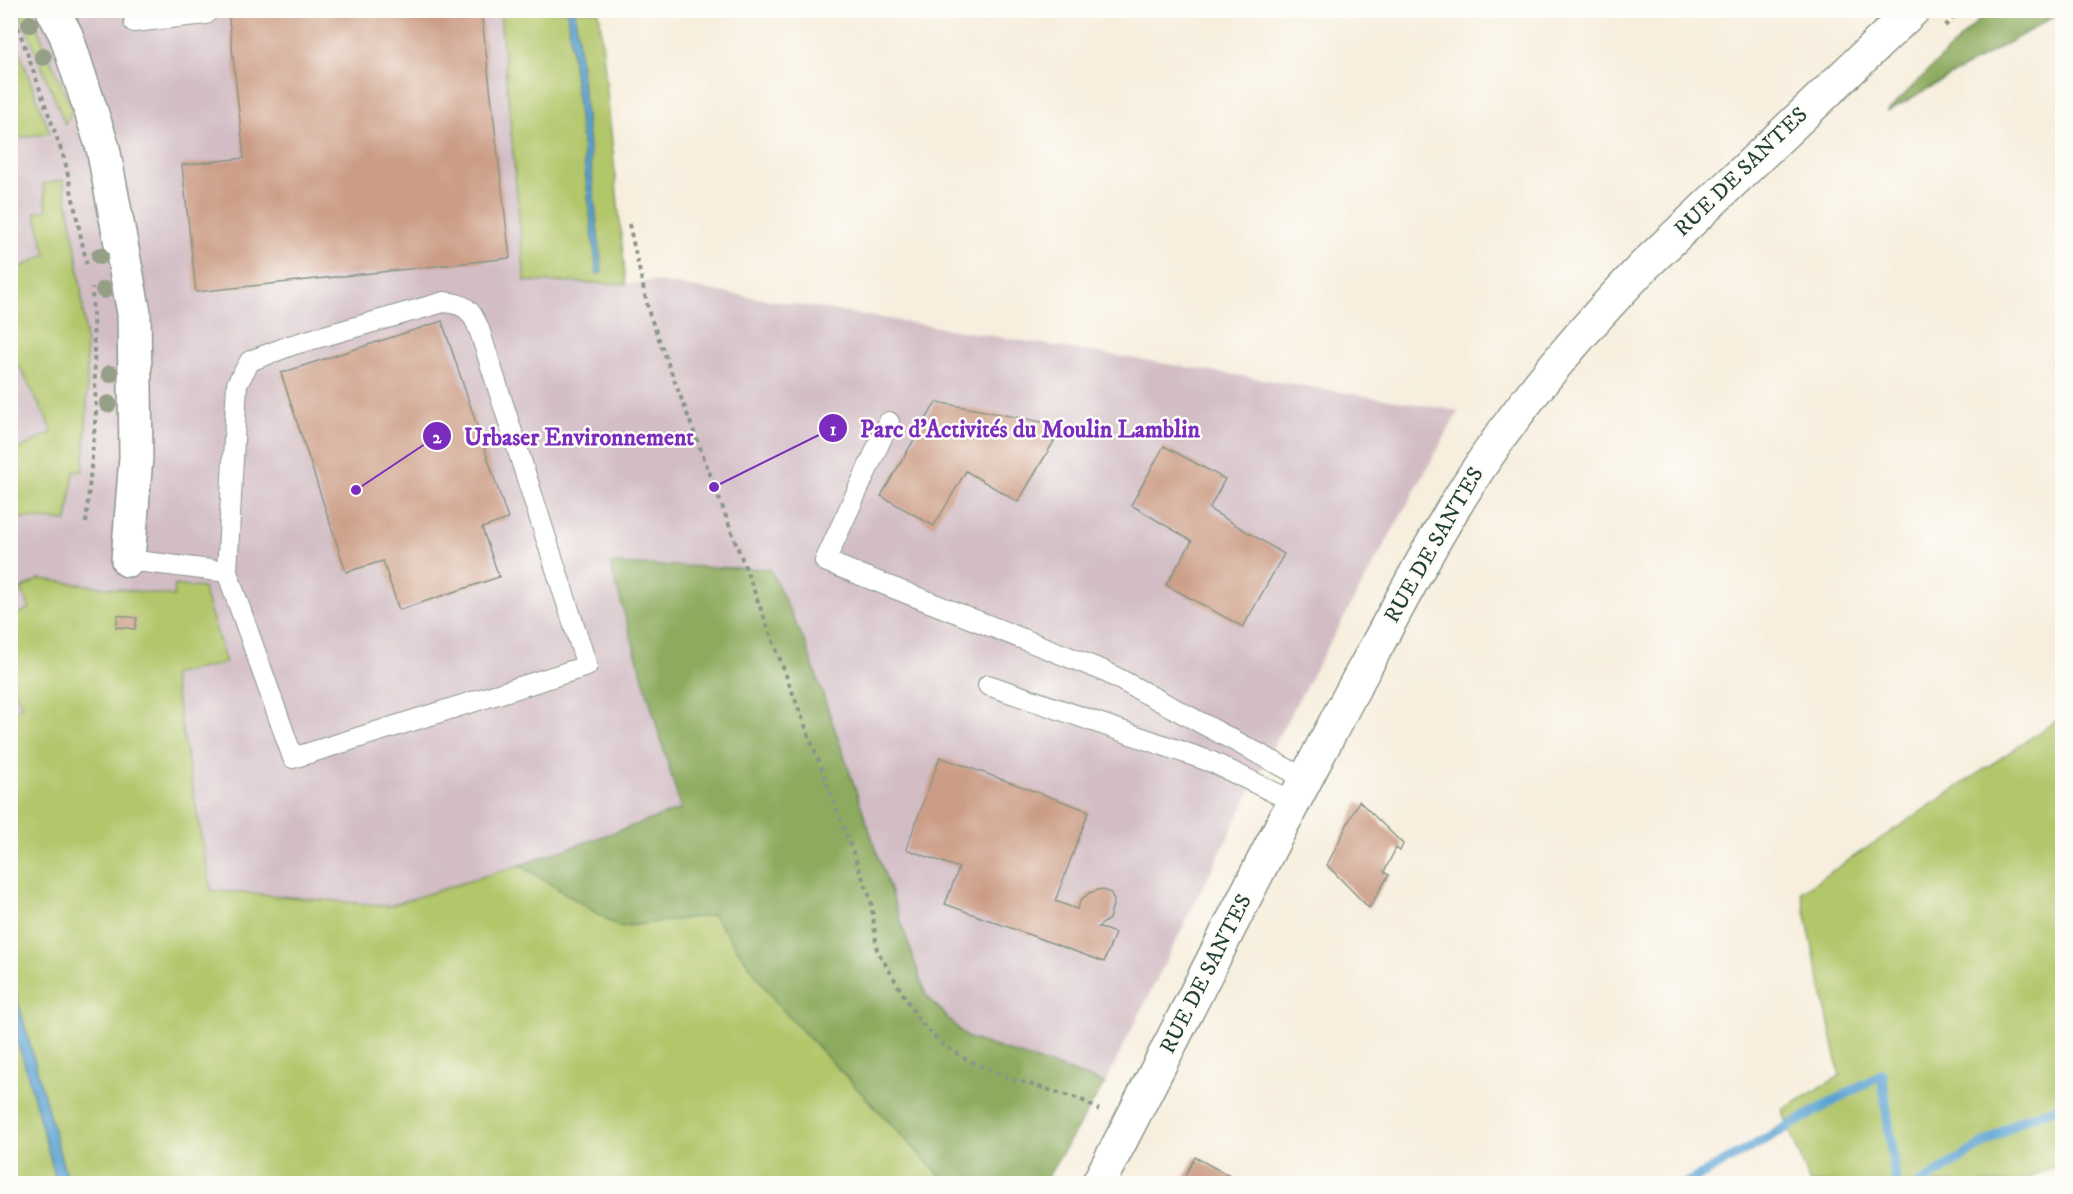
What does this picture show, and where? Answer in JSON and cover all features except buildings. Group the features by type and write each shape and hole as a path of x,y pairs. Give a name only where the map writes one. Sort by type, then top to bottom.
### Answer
{"street":[{"path":"53,10 66,35 103,148 134,313 136,457 128,560"},
{"name":"RUE DE SANTES","path":"1098,1184 1300,790 1447,518 1486,456 1539,386 1606,306 1645,265 1913,10"}],"lane":[{"path":"134,22 206,14"},
{"path":"444,302 460,304 472,311 479,329 587,666 293,758 227,572 237,384 250,362 292,345 444,302"},
{"path":"889,422 825,561 1104,671 1300,790"},
{"path":"128,560 227,572"},
{"path":"988,685 1300,790"}],"path":[{"path":"12,10 65,161 92,288 96,412 86,524"},
{"path":"1944,27 1961,10"},
{"path":"629,225 649,313 871,900 877,950 918,1019 941,1043 967,1060 1012,1079 1080,1099 1127,1129"}],"shaded area":[{"path":"11,11 500,11 525,281 626,284 652,281 1459,411 1281,731 1105,1083 966,1037 926,995 806,645 770,569 610,564 681,809 520,865 389,906 159,885 11,964"}],"green space":[{"path":"19,11 30,11 72,110 65,124"},
{"path":"500,11 599,11 626,284 525,281"},
{"path":"1988,11 2062,12 1887,112"},
{"path":"10,30 50,133 19,138 11,121"},
{"path":"63,180 81,289 87,361 83,471 74,472 67,521 11,517 11,453 53,432 20,367 11,371 10,272 46,255 35,212 47,210 43,184"},
{"path":"610,564 770,569 806,645 926,995 966,1037 1105,1083 1044,1183 947,1183 779,1006 713,915 619,927 520,865 681,809"},
{"path":"39,579 174,596 175,585 203,588 226,663 172,675 211,890 389,906 520,865 619,927 713,915 779,1006 947,1183 11,1183 10,758 17,754 11,742 11,712 22,706 11,684 11,618 30,608 21,589"},
{"path":"2062,717 2062,1164 2016,1183 1810,1183 1782,1110 1840,1076 1801,892"}],"water":[{"path":"567,11 575,11 602,273 597,274"},
{"path":"11,982 68,1183 57,1183 25,1065 11,1025"}],"waterway":[{"path":"1685,1184 1882,1074 1896,1184"},
{"path":"1920,1184 2021,1120 2062,1106"}],"place":[{"name":"Parc d'Activités du Moulin Lamblin","path":"714,487"},
{"name":"Urbaser Environnement","path":"356,490"}]}
